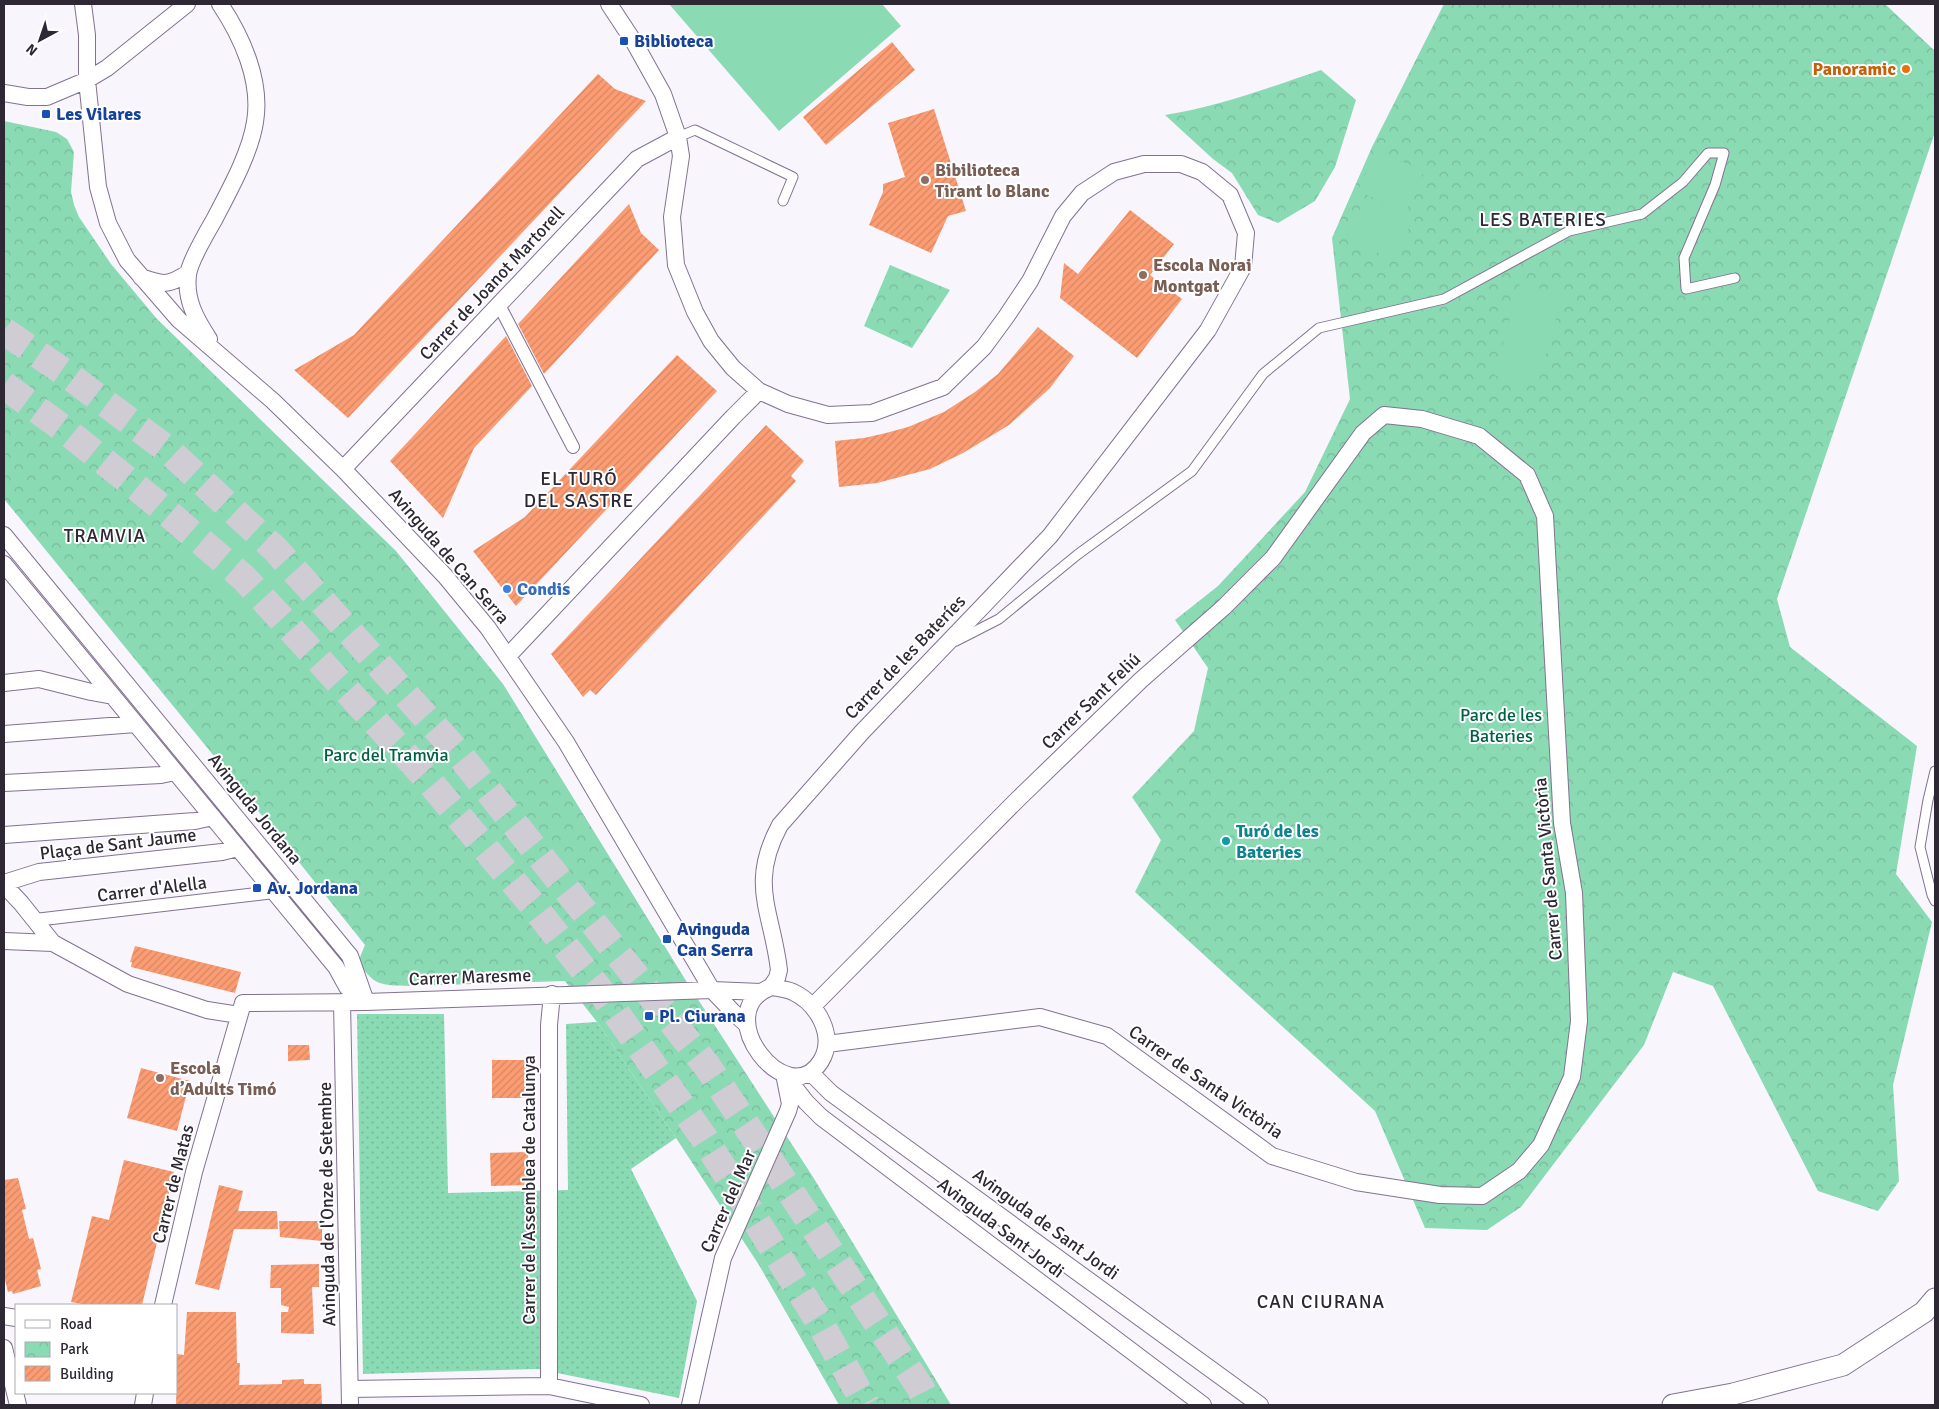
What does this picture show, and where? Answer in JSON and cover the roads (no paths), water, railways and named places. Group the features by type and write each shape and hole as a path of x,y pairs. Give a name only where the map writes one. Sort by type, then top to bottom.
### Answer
{"street":[{"name":"Avinguda de Can Serra","path":"84,4 87,35 87,80 98,187 101,204 127,260 179,320 273,400 343,469 445,576 508,656 566,742 712,990"},
{"path":"4,94 28,97 47,96 87,80 107,68 187,4"},
{"path":"220,4 244,49 254,81 257,103 256,121 251,139 188,272 187,289 190,305 198,322 221,355"},
{"path":"508,656 733,417 759,392 734,368 711,341 695,312 676,265 672,217 681,156 678,137 663,94 634,42 609,4"},
{"name":"Carrer de Joanot Martorell","path":"343,469 637,159 678,137"},
{"name":"Carrer de les Bateríes","path":"759,392 788,404 828,415 872,413 943,387 984,347 1001,325 1030,281 1063,216 1082,194 1114,172 1144,164 1181,164 1202,172 1230,195 1246,233 1243,267 1208,330 1050,536 940,649 793,808 780,825 770,842 765,860 763,882 764,898 779,970 777,978 766,989"},
{"path":"141,277 166,284 177,280 188,272"},
{"path":"499,305 574,447"},
{"name":"Carrer Sant Feliú","path":"813,1006 1017,800 1134,686 1224,607 1273,558 1363,433 1384,415"},
{"name":"Carrer de Santa Victòria","path":"827,1044 1040,1017 1107,1036 1272,1156 1356,1182 1440,1195 1482,1196 1519,1171 1541,1145 1572,1077 1579,1021 1574,893 1562,824 1545,516 1527,475 1479,436 1422,419 1384,415"},
{"name":"Avinguda Jordana","path":"4,535 350,956 366,1002"},
{"path":"4,564 336,968 347,987 366,1002"},
{"path":"4,683 39,678 113,696"},
{"path":"4,734 136,724"},
{"path":"4,783 160,775 175,772"},
{"name":"Plaça de Sant Jaume","path":"4,835 195,821 213,817"},
{"name":"Plaça de Sant Jaume","path":"4,884 39,872 222,852 238,848"},
{"path":"4,884 52,943 128,984 207,1010 239,1015"},
{"name":"Carrer d'Alella","path":"35,920 274,892"},
{"path":"4,941 52,943"},
{"path":"712,990 746,1024 752,1042 758,1052 768,1063 784,1074 795,1078 804,1076 821,1062 826,1052 827,1044 824,1028 813,1006 794,993 766,989 751,1004 746,1024"},
{"name":"Carrer Maresme","path":"239,1015 243,1003 366,1002 552,994 766,989"},
{"name":"Carrer de l'Assemblea de Catalunya","path":"549,1386 549,1025 552,994"},
{"name":"Avinguda de l'Onze de Setembre","path":"342,1002 350,1397"},
{"name":"Carrer de Matas","path":"163,1304 194,1172 239,1015"},
{"name":"Avinguda de Sant Jordi","path":"811,1072 830,1092 1260,1405"},
{"name":"Carrer del Mar","path":"690,1405 723,1258 790,1104 784,1074"},
{"name":"Avinguda Sant Jordi","path":"784,1074 806,1102 822,1118 1203,1405"},
{"path":"1673,1405 1733,1394 1843,1365 1924,1312 1935,1300"},
{"path":"4,1348 15,1393"},
{"path":"350,1397 549,1386 641,1405"}],"lane":[{"path":"678,137 695,130 755,164 793,177 783,201"},
{"path":"940,649 999,619 1077,554 1192,471 1263,374 1319,328 1444,299 1569,231 1642,214 1683,182 1708,153 1724,153 1715,185 1684,258 1686,290 1734,278"},
{"path":"1935,771 1920,847 1935,901"}],"tunnel":[{"path":"4,331 64,372 168,450 276,550 459,754 707,1066 920,1387 929,1405"},
{"path":"4,385 65,430 156,503 244,578 424,775 532,904 602,993 704,1138 820,1323 866,1405"}],"place":[{"name":"Biblioteca","path":"624,41"},
{"name":"Panoramic","path":"1906,69"},
{"name":"Les Vilares","path":"46,114"},
{"name":"Bibilioteca Tirant lo Blanc","path":"925,180"},
{"name":"Escola Norai Montgat","path":"1143,275"},
{"name":"Condis","path":"507,589"},
{"name":"Turó de les Bateries","path":"1226,841"},
{"name":"Av. Jordana","path":"257,888"},
{"name":"Avinguda Can Serra","path":"667,939"},
{"name":"Pl. Ciurana","path":"649,1016"},
{"name":"Escola d’Adults Timó","path":"160,1078"}],"district":[{"name":"LES BATERIES","path":"1543,219"},
{"name":"EL TURÓ DEL SASTRE","path":"579,489"},
{"name":"TRAMVIA","path":"105,535"},
{"name":"CAN CIURANA","path":"1321,1301"}],"park label":[{"name":"Parc de les Bateries","path":"1501,725"},
{"name":"Parc del Tramvia","path":"386,755"}]}
